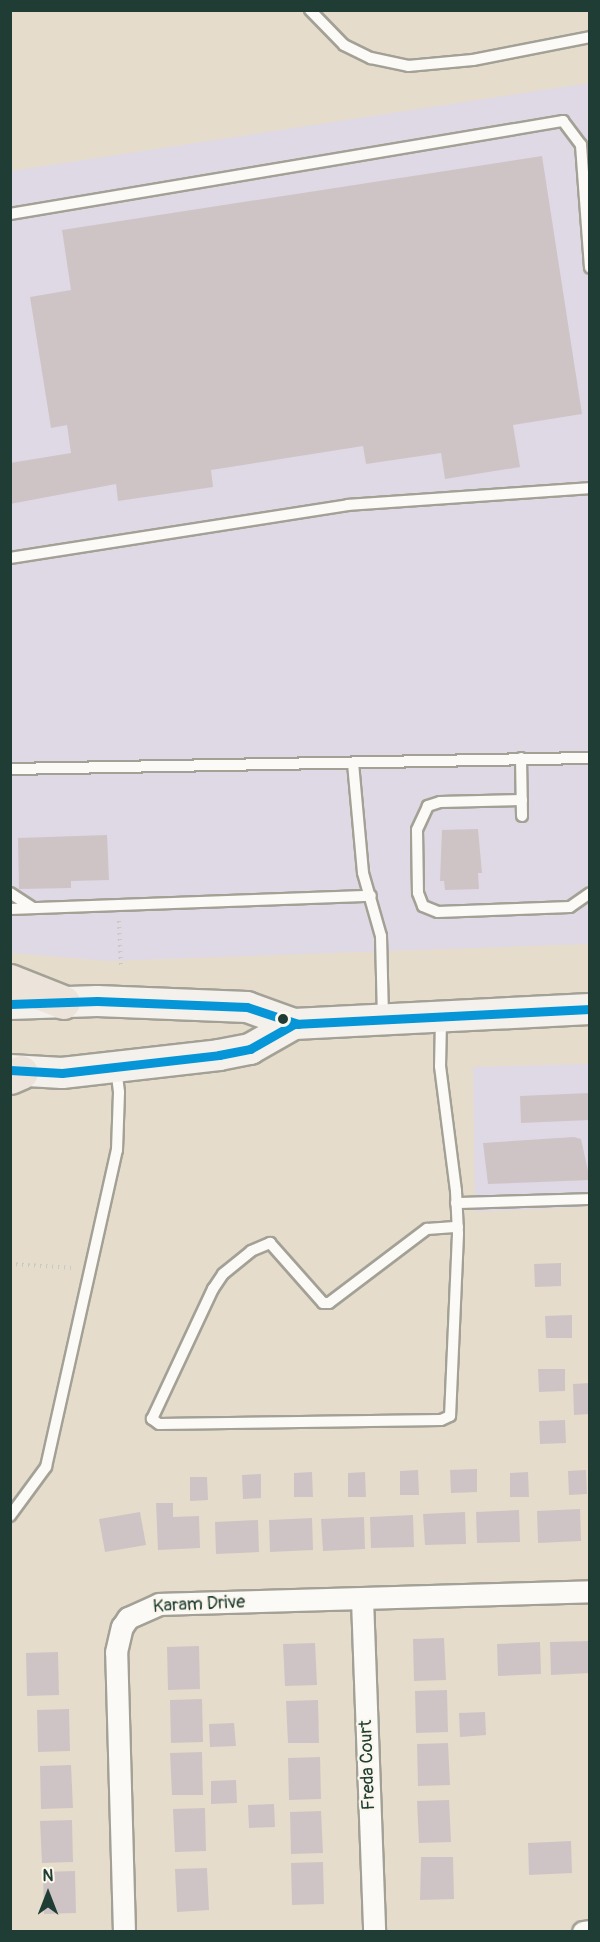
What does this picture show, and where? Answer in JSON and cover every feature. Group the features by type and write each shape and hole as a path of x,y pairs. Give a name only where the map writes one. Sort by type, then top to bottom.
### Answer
{"highway":[{"path":"10,981 63,1002"}],"main road":[{"path":"10,1004 63,1002 247,1007 294,1024 590,1009"},
{"path":"14,1073 116,1068 250,1049 294,1024"}],"street":[{"name":"Karam Drive","path":"124,1932 116,1652 122,1628 143,1609 159,1604 590,1591"},
{"name":"Freda Court","path":"362,1599 374,1932"},
{"path":"583,1932 590,1931"}],"lane":[{"path":"310,10 344,45 370,58 408,66 473,60 590,37"},
{"path":"10,214 563,121 581,144 590,268"},
{"path":"10,558 348,505 590,488"},
{"path":"521,758 522,816"},
{"path":"10,769 590,758"},
{"path":"353,763 363,873 381,936 382,1020"},
{"path":"522,800 440,802 428,806 417,830 418,893 423,906 438,912 570,907 590,893"},
{"path":"10,894 34,908"},
{"path":"10,909 370,896"},
{"path":"441,1017 440,1066 458,1227 450,1416 441,1420 159,1424 152,1419 213,1289 223,1274 251,1251 270,1243 323,1303 329,1303 427,1229 458,1227"},
{"path":"10,1516 46,1467 117,1150 119,1092 116,1068"},
{"path":"456,1203 590,1199"}],"path":[{"path":"119,914 121,966"},
{"path":"10,1264 90,1268"}],"shaded area":[{"path":"589,83 589,944 108,961 11,953 11,171"},
{"path":"589,1064 589,1207 475,1212 473,1067"}],"building":[{"path":"542,156 582,414 513,425 520,467 445,479 441,453 366,464 363,446 211,470 213,487 118,501 116,484 10,504 10,463 71,453 67,425 51,428 30,297 71,290 62,230"},
{"path":"478,829 482,873 478,873 479,889 445,890 444,881 440,881 442,830"},
{"path":"107,835 109,880 71,881 71,888 19,889 18,838"},
{"path":"590,1093 590,1120 521,1123 520,1096"},
{"path":"574,1137 581,1139 590,1180 488,1184 483,1143"},
{"path":"561,1263 561,1286 535,1287 534,1264"},
{"path":"572,1315 572,1338 546,1338 545,1316"},
{"path":"538,1369 565,1369 565,1391 539,1392"},
{"path":"590,1383 590,1414 574,1415 573,1384"},
{"path":"565,1420 566,1443 540,1444 539,1421"},
{"path":"477,1469 477,1492 451,1493 450,1470"},
{"path":"418,1470 419,1495 400,1495 400,1471"},
{"path":"586,1470 587,1494 569,1495 568,1471"},
{"path":"312,1472 313,1497 294,1497 294,1473"},
{"path":"365,1472 366,1497 348,1497 348,1473"},
{"path":"528,1472 529,1497 510,1497 510,1473"},
{"path":"261,1474 261,1498 243,1499 242,1475"},
{"path":"190,1477 207,1477 208,1500 190,1501"},
{"path":"156,1503 173,1503 173,1517 199,1516 200,1548 158,1550"},
{"path":"580,1509 581,1541 538,1543 537,1511"},
{"path":"519,1510 520,1542 477,1543 476,1512"},
{"path":"140,1512 146,1545 105,1552 99,1519"},
{"path":"465,1512 466,1544 425,1545 423,1514"},
{"path":"413,1515 414,1547 371,1548 370,1517"},
{"path":"364,1517 365,1549 323,1551 321,1519"},
{"path":"312,1518 313,1550 270,1552 269,1520"},
{"path":"258,1520 259,1552 216,1554 215,1522"},
{"path":"444,1638 446,1680 414,1681 413,1639"},
{"path":"590,1641 590,1673 551,1675 550,1642"},
{"path":"540,1642 541,1674 498,1676 497,1644"},
{"path":"315,1643 317,1685 285,1686 283,1644"},
{"path":"199,1646 200,1689 168,1690 167,1647"},
{"path":"58,1652 59,1695 27,1696 26,1653"},
{"path":"447,1690 448,1732 416,1733 415,1691"},
{"path":"202,1699 203,1742 171,1743 170,1700"},
{"path":"318,1700 319,1743 288,1743 286,1701"},
{"path":"69,1709 70,1751 38,1752 37,1710"},
{"path":"485,1712 486,1735 460,1737 459,1713"},
{"path":"234,1723 236,1746 210,1747 209,1724"},
{"path":"448,1743 450,1785 418,1786 417,1744"},
{"path":"202,1752 203,1795 172,1795 170,1753"},
{"path":"320,1757 321,1799 289,1800 288,1758"},
{"path":"71,1765 73,1808 41,1809 40,1766"},
{"path":"236,1780 237,1803 211,1804 211,1781"},
{"path":"449,1800 451,1842 419,1843 417,1801"},
{"path":"274,1804 275,1827 249,1828 248,1805"},
{"path":"205,1808 206,1851 175,1852 173,1809"},
{"path":"321,1811 323,1853 291,1854 290,1812"},
{"path":"72,1820 73,1862 42,1863 40,1821"},
{"path":"571,1841 572,1873 529,1875 528,1843"},
{"path":"421,1857 453,1857 454,1899 420,1900"},
{"path":"323,1862 324,1904 292,1905 291,1863"},
{"path":"207,1868 209,1910 177,1912 175,1869"},
{"path":"75,1871 76,1913 44,1914 43,1872"}],"transit line":[{"path":"10,1004 97,1001 247,1007 298,1024"},
{"path":"10,1070 62,1073 219,1055 250,1049 294,1024 590,1009"}]}
